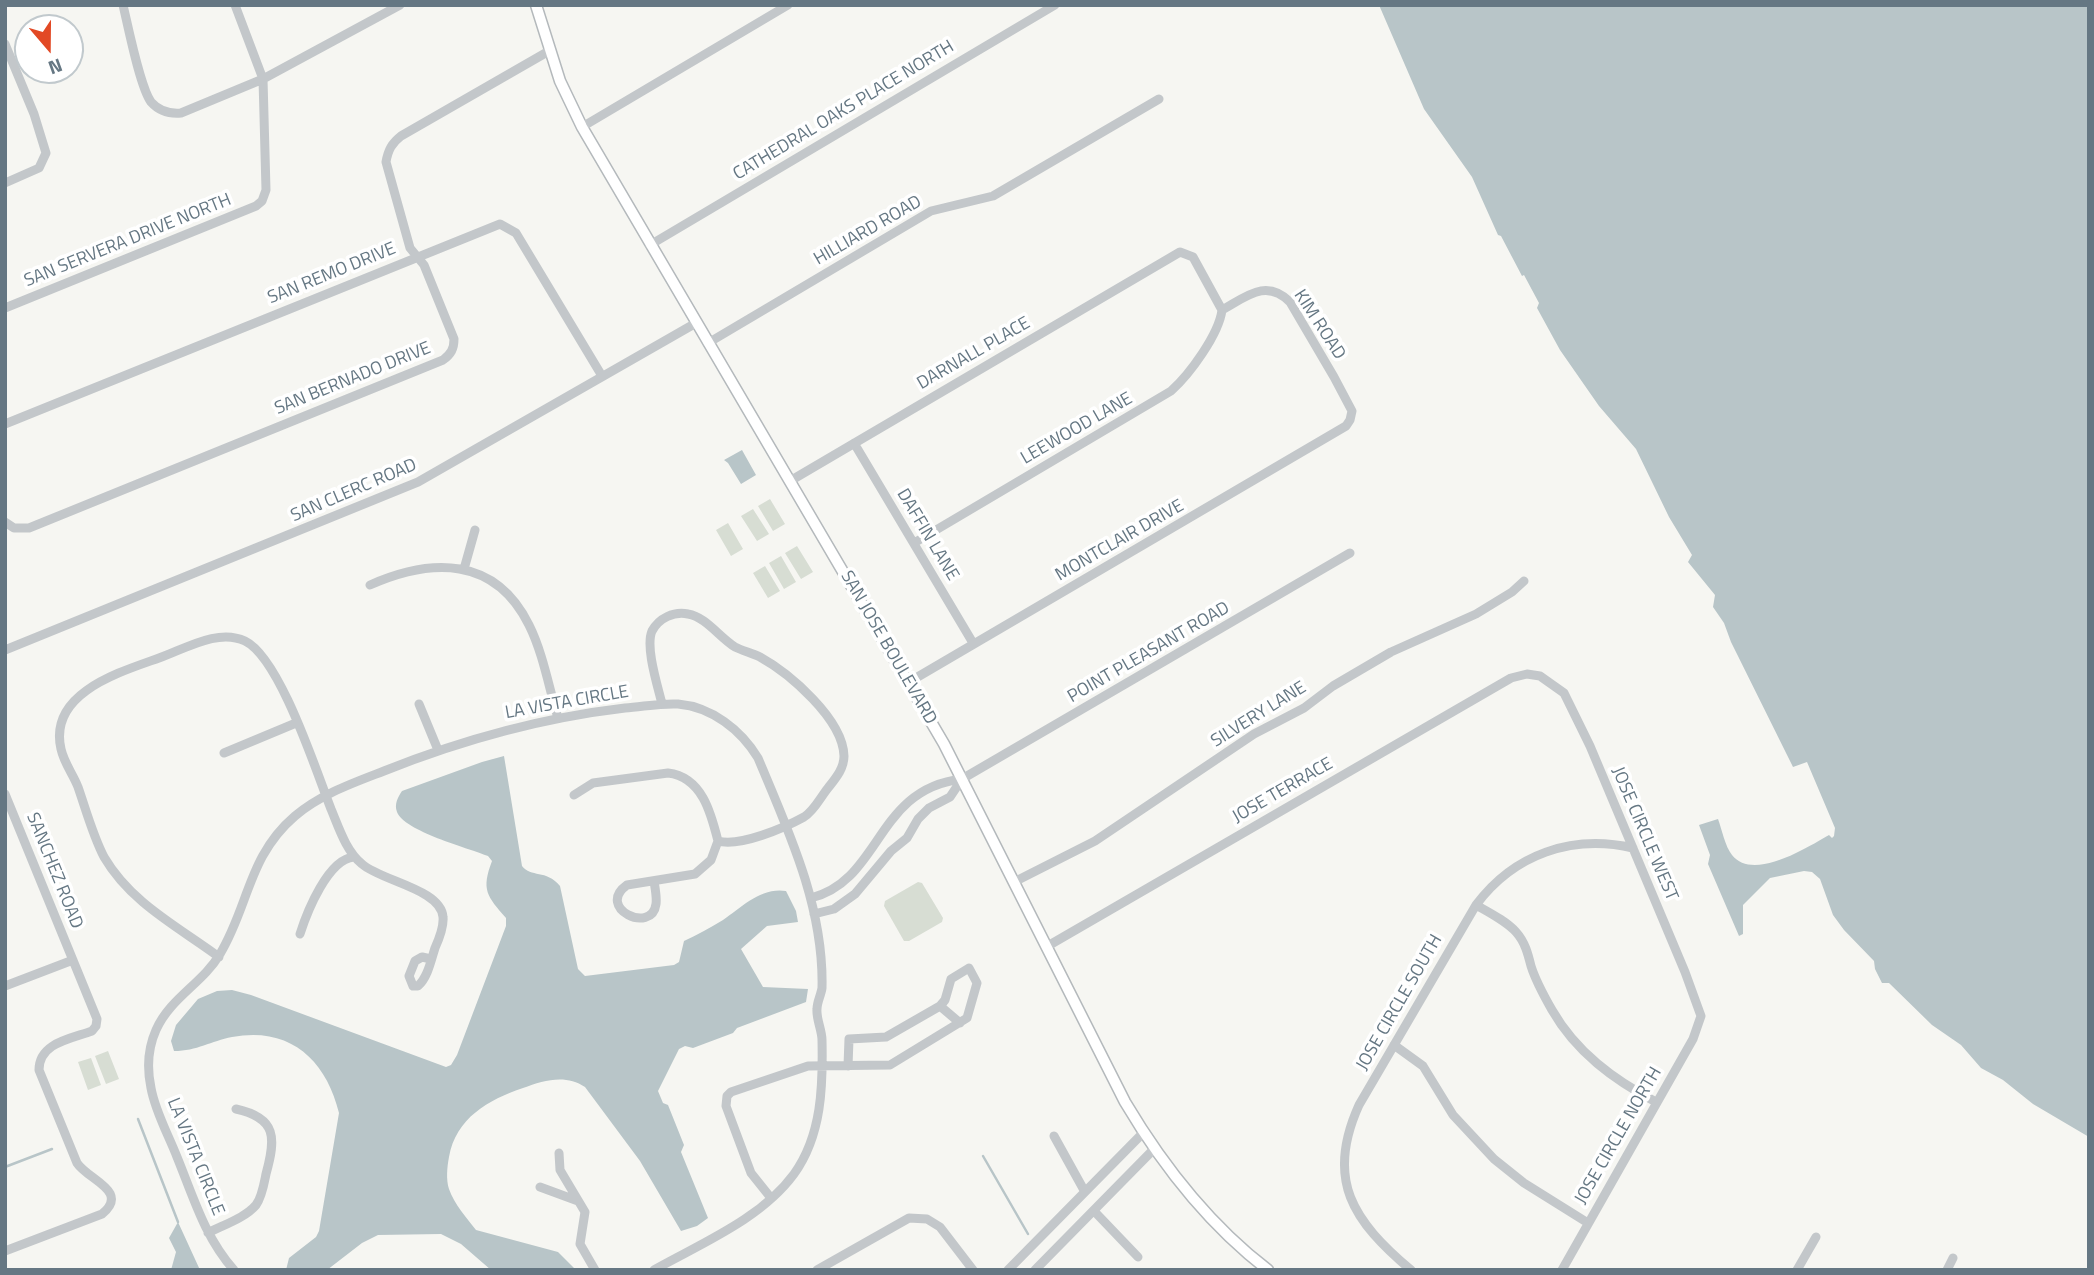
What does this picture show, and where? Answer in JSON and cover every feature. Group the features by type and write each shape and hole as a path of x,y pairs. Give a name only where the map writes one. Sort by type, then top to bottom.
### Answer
{"main road":[{"name":"SAN JOSE BOULEVARD","path":"536,5 560,81 582,127 909,682 962,779 1125,1102 1154,1149 1207,1215 1268,1270"}],"street":[{"path":"123,5 149,97 159,109 172,113 181,113 262,79 400,5"},
{"path":"235,5 262,79"},
{"path":"582,127 789,5"},
{"name":"CATHEDRAL OAKS PLACE NORTH","path":"650,245 1055,5"},
{"path":"5,44 46,149 42,163 33,172 5,183"},
{"name":"SAN BERNADO DRIVE","path":"5,522 13,528 29,528 450,355 454,347 453,338 424,265 410,248 386,162 393,143 401,136 549,51"},
{"name":"SAN SERVERA DRIVE NORTH","path":"5,308 256,206 262,201 265,190 262,79"},
{"name":"HILLIARD ROAD","path":"708,342 930,211 993,196 1159,99"},
{"name":"SAN REMO DRIVE","path":"5,424 500,224 516,233 601,376"},
{"name":"DARNALL PLACE","path":"790,481 1180,252 1193,257 1222,310"},
{"name":"KIM ROAD","path":"1222,310 1262,290 1282,294 1290,302 1352,411 1346,426"},
{"name":"LEEWOOD LANE","path":"914,543 1171,391 1201,354 1217,326 1222,310"},
{"name":"SAN CLERC ROAD","path":"5,650 418,482 696,323"},
{"name":"MONTCLAIR DRIVE","path":"909,682 1346,426"},
{"name":"DAFFIN LANE","path":"854,443 973,643"},
{"path":"464,569 475,530"},
{"name":"POINT PLEASANT ROAD","path":"811,898 835,890 856,872 902,805 943,781 962,779 1350,553"},
{"path":"370,585 414,569 442,566 464,569 498,586 521,610 535,639 558,718"},
{"name":"SILVERY LANE","path":"1014,882 1095,841 1244,741 1304,708 1333,685 1391,652 1476,614 1512,592 1524,580"},
{"path":"662,704 650,644 652,632 660,621 669,615 692,614 738,648 762,658 786,675 813,701 838,736 844,756 838,774 809,813 741,842 718,841"},
{"path":"219,957 154,912 117,876 103,854 61,750 60,726 67,709 84,692 115,675 216,638 247,642 265,660 287,699 325,795 354,857 373,872 427,895 438,904 443,921 431,959"},
{"name":"JOSE TERRACE","path":"1046,947 1511,678 1527,674 1540,676"},
{"name":"JOSE CIRCLE WEST","path":"1540,676 1564,693 1590,746 1701,1016"},
{"path":"419,704 438,750"},
{"name":"LA VISTA CIRCLE","path":"234,1270 208,1233 156,1107 150,1084 149,1058 156,1030 168,1009 219,957 229,939 261,856 287,823 325,795 438,750 490,733 558,718 678,704 703,710 736,730 750,746 758,758 800,860 814,914 822,990 817,1009 822,1039 821,1100 813,1138 793,1176 772,1198 751,1214 654,1270"},
{"path":"224,753 296,723"},
{"path":"574,794 593,783 668,773 678,774 695,784 718,841 711,860 705,868 687,877 654,881 627,885 621,889 619,897 625,915 632,918 647,916 654,911 657,903 654,881"},
{"name":"POINT PLEASANT ROAD","path":"814,914 834,909 855,894 894,848 906,838 918,819 929,808 950,797 962,779"},
{"name":"SANCHEZ ROAD","path":"5,794 97,1020 92,1031 45,1051 38,1070 77,1163 85,1172 107,1186 111,1199 109,1208 102,1214 5,1251"},
{"path":"878,837 894,848"},
{"name":"JOSE CIRCLE SOUTH","path":"1411,1270 1380,1242 1360,1218 1346,1186 1344,1165 1351,1122 1363,1096 1476,905 1490,887 1511,869 1549,850 1597,843 1633,848"},
{"path":"300,933 319,888 341,863 354,857"},
{"path":"856,872 866,880"},
{"path":"1476,905 1516,932 1527,950 1539,986 1559,1022 1574,1041 1627,1087 1656,1102"},
{"path":"5,986 73,960"},
{"path":"772,1198 751,1173 726,1105 727,1096 800,1067 821,1065 848,1066 890,1065 968,1018 978,983 969,968 951,979 945,1000 940,1006 886,1037 849,1039 848,1066"},
{"path":"940,1006 960,1023"},
{"name":"JOSE CIRCLE NORTH","path":"1562,1270 1693,1039 1701,1016"},
{"path":"1394,1045 1423,1066 1453,1115 1494,1159 1524,1183 1588,1223"},
{"path":"208,1233 255,1206 268,1167 272,1136 267,1125 254,1113 236,1109"},
{"path":"1007,1270 1143,1133"},
{"path":"1054,1136 1085,1192"},
{"path":"1035,1270 1154,1149"},
{"path":"559,1153 561,1170 585,1212 580,1244 595,1270"},
{"path":"540,1187 578,1201"},
{"path":"1094,1211 1139,1257"},
{"path":"817,1270 909,1218 927,1219 940,1227 973,1270"},
{"path":"1797,1270 1816,1237"},
{"path":"1947,1270 1953,1258"}],"shaded area":[{"path":"1379,5 2089,5 2089,1137 2033,1104 2003,1080 1981,1068 1961,1045 1932,1025 1889,983 1882,983 1874,961 1833,915 1820,879 1812,872 1804,871 1770,878 1743,905 1743,934 1739,936 1708,864 1710,855 1699,825 1718,819 1732,855 1741,862 1753,865 1780,860 1829,835 1832,838 1835,828 1807,762 1793,767 1724,623 1713,607 1715,595 1688,562 1692,555 1669,517 1636,449 1599,406 1560,350 1537,308 1539,303 1524,275 1522,276 1498,235 1472,177 1424,109"},
{"path":"742,450 756,475 741,484 724,460"},
{"path":"770,499 785,524 773,531 758,506"},
{"path":"753,509 769,534 757,541 741,516"},
{"path":"728,523 743,549 731,556 716,530"},
{"path":"797,546 813,572 801,579 785,553"},
{"path":"781,556 796,582 784,589 769,563"},
{"path":"765,566 780,591 768,598 753,573"},
{"path":"504,756 522,866 530,872 549,877 560,886 578,969 585,976 674,965 679,962 684,941 723,920 760,895 786,891 796,911 798,922 767,926 741,949 763,987 808,989 806,1002 693,1048 685,1046 679,1049 658,1091 663,1103 668,1105 684,1145 681,1152 708,1218 697,1226 681,1231 640,1161 585,1087 563,1079 539,1083 510,1093 475,1112 466,1121 453,1143 447,1182 454,1200 476,1230 558,1252 576,1270 491,1270 461,1244 441,1234 378,1235 362,1243 327,1270 286,1270 289,1258 316,1237 319,1231 339,1113 333,1094 314,1062 287,1042 252,1035 174,1051 171,1041 176,1025 198,999 217,991 232,990 446,1067 451,1065 506,926 506,918 488,892 487,879 492,861 488,856 411,826 397,812 396,803 402,791"},
{"path":"918,882 922,883 943,918 942,922 909,941 904,941 884,906 885,901"},
{"path":"108,1051 119,1079 106,1084 95,1056"},
{"path":"91,1058 101,1085 88,1090 78,1062"},
{"path":"178,1222 200,1270 171,1270 176,1252 169,1238"}],"waterway":[{"path":"138,1119 178,1222"},
{"path":"5,1167 52,1149"},
{"path":"983,1156 1028,1234"}]}
